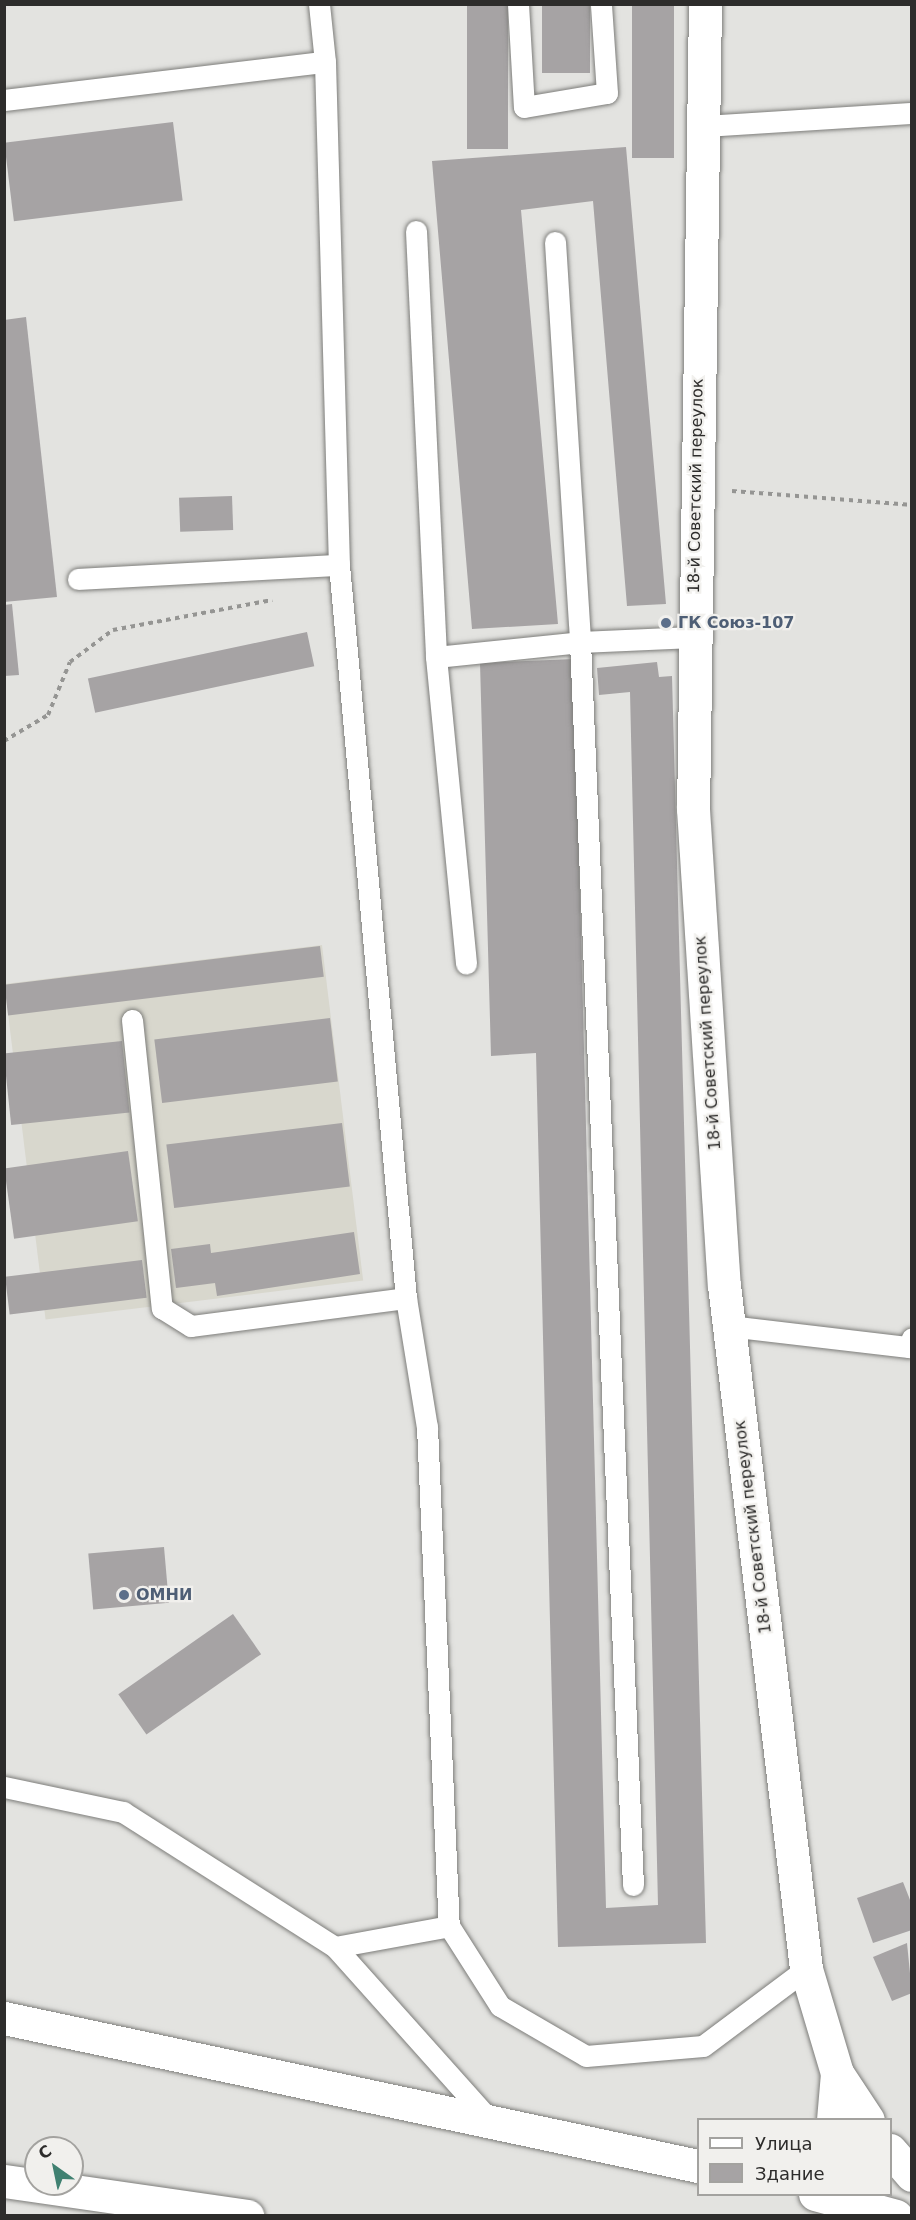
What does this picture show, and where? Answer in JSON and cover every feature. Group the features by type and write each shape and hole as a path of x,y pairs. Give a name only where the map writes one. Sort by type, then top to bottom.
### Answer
{"street":[{"name":"18-й Советский переулок","path":"705,4 693,637 693,809 729,1326 806,1969 837,2073"},
{"path":"4,2018 489,2119 697,2166"},
{"path":"833,2118 837,2073"},
{"path":"837,2073 867,2118"},
{"path":"892,2151 912,2175"},
{"path":"4,2181 248,2216"},
{"path":"822,2196 896,2216"}],"lane":[{"path":"319,4 326,62 339,565 406,1298 427,1427 449,1926 500,2006 586,2055 703,2046 806,1969"},
{"path":"518,4 524,107 607,93 601,4"},
{"path":"4,100 326,62"},
{"path":"703,126 912,113"},
{"path":"416,231 436,657 466,964"},
{"path":"555,242 580,642 633,1885"},
{"path":"78,579 339,565"},
{"path":"436,657 580,642 693,637"},
{"path":"132,1020 162,1308 191,1326 406,1298"},
{"path":"729,1326 909,1347 912,1338"},
{"path":"4,1787 123,1812 335,1947 489,2119"},
{"path":"335,1947 449,1926"}],"path":[{"path":"696,488 912,505"},
{"path":"4,741 48,715 70,662 113,630 217,614 278,599"}],"shaded area":[{"path":"322,945 363,1280 46,1319 4,984"}],"building":[{"path":"467,4 508,4 508,149 467,149"},
{"path":"542,4 590,4 590,73 542,73"},
{"path":"632,4 674,4 674,158 632,158"},
{"path":"173,122 183,200 14,221 4,143"},
{"path":"626,147 666,604 627,606 593,201 521,210 558,624 472,629 432,161"},
{"path":"26,317 57,597 4,602 4,320"},
{"path":"232,496 233,530 180,532 179,498"},
{"path":"12,604 19,675 4,676 4,605"},
{"path":"307,632 314,666 95,713 88,679"},
{"path":"574,659 606,1908 658,1905 630,692 599,695 597,668 657,662 659,677 672,676 706,1943 558,1947 536,1053 491,1056 480,663"},
{"path":"320,946 324,977 8,1016 4,985"},
{"path":"330,1018 338,1082 162,1103 154,1040"},
{"path":"122,1041 130,1113 11,1125 4,1053"},
{"path":"342,1123 350,1187 174,1208 166,1145"},
{"path":"128,1151 138,1221 14,1239 4,1168"},
{"path":"354,1232 360,1274 217,1296 215,1283 176,1288 171,1249 210,1244 211,1253"},
{"path":"142,1260 147,1298 10,1315 5,1277"},
{"path":"164,1547 169,1603 93,1609 88,1554"},
{"path":"233,1614 261,1654 146,1734 118,1694"},
{"path":"903,1882 912,1905 912,1930 873,1943 857,1898"},
{"path":"907,1943 912,1993 892,2001 873,1957"}],"place":[{"name":"ГК Союз-107","path":"666,623"},
{"name":"ОМНИ","path":"124,1595"}]}
